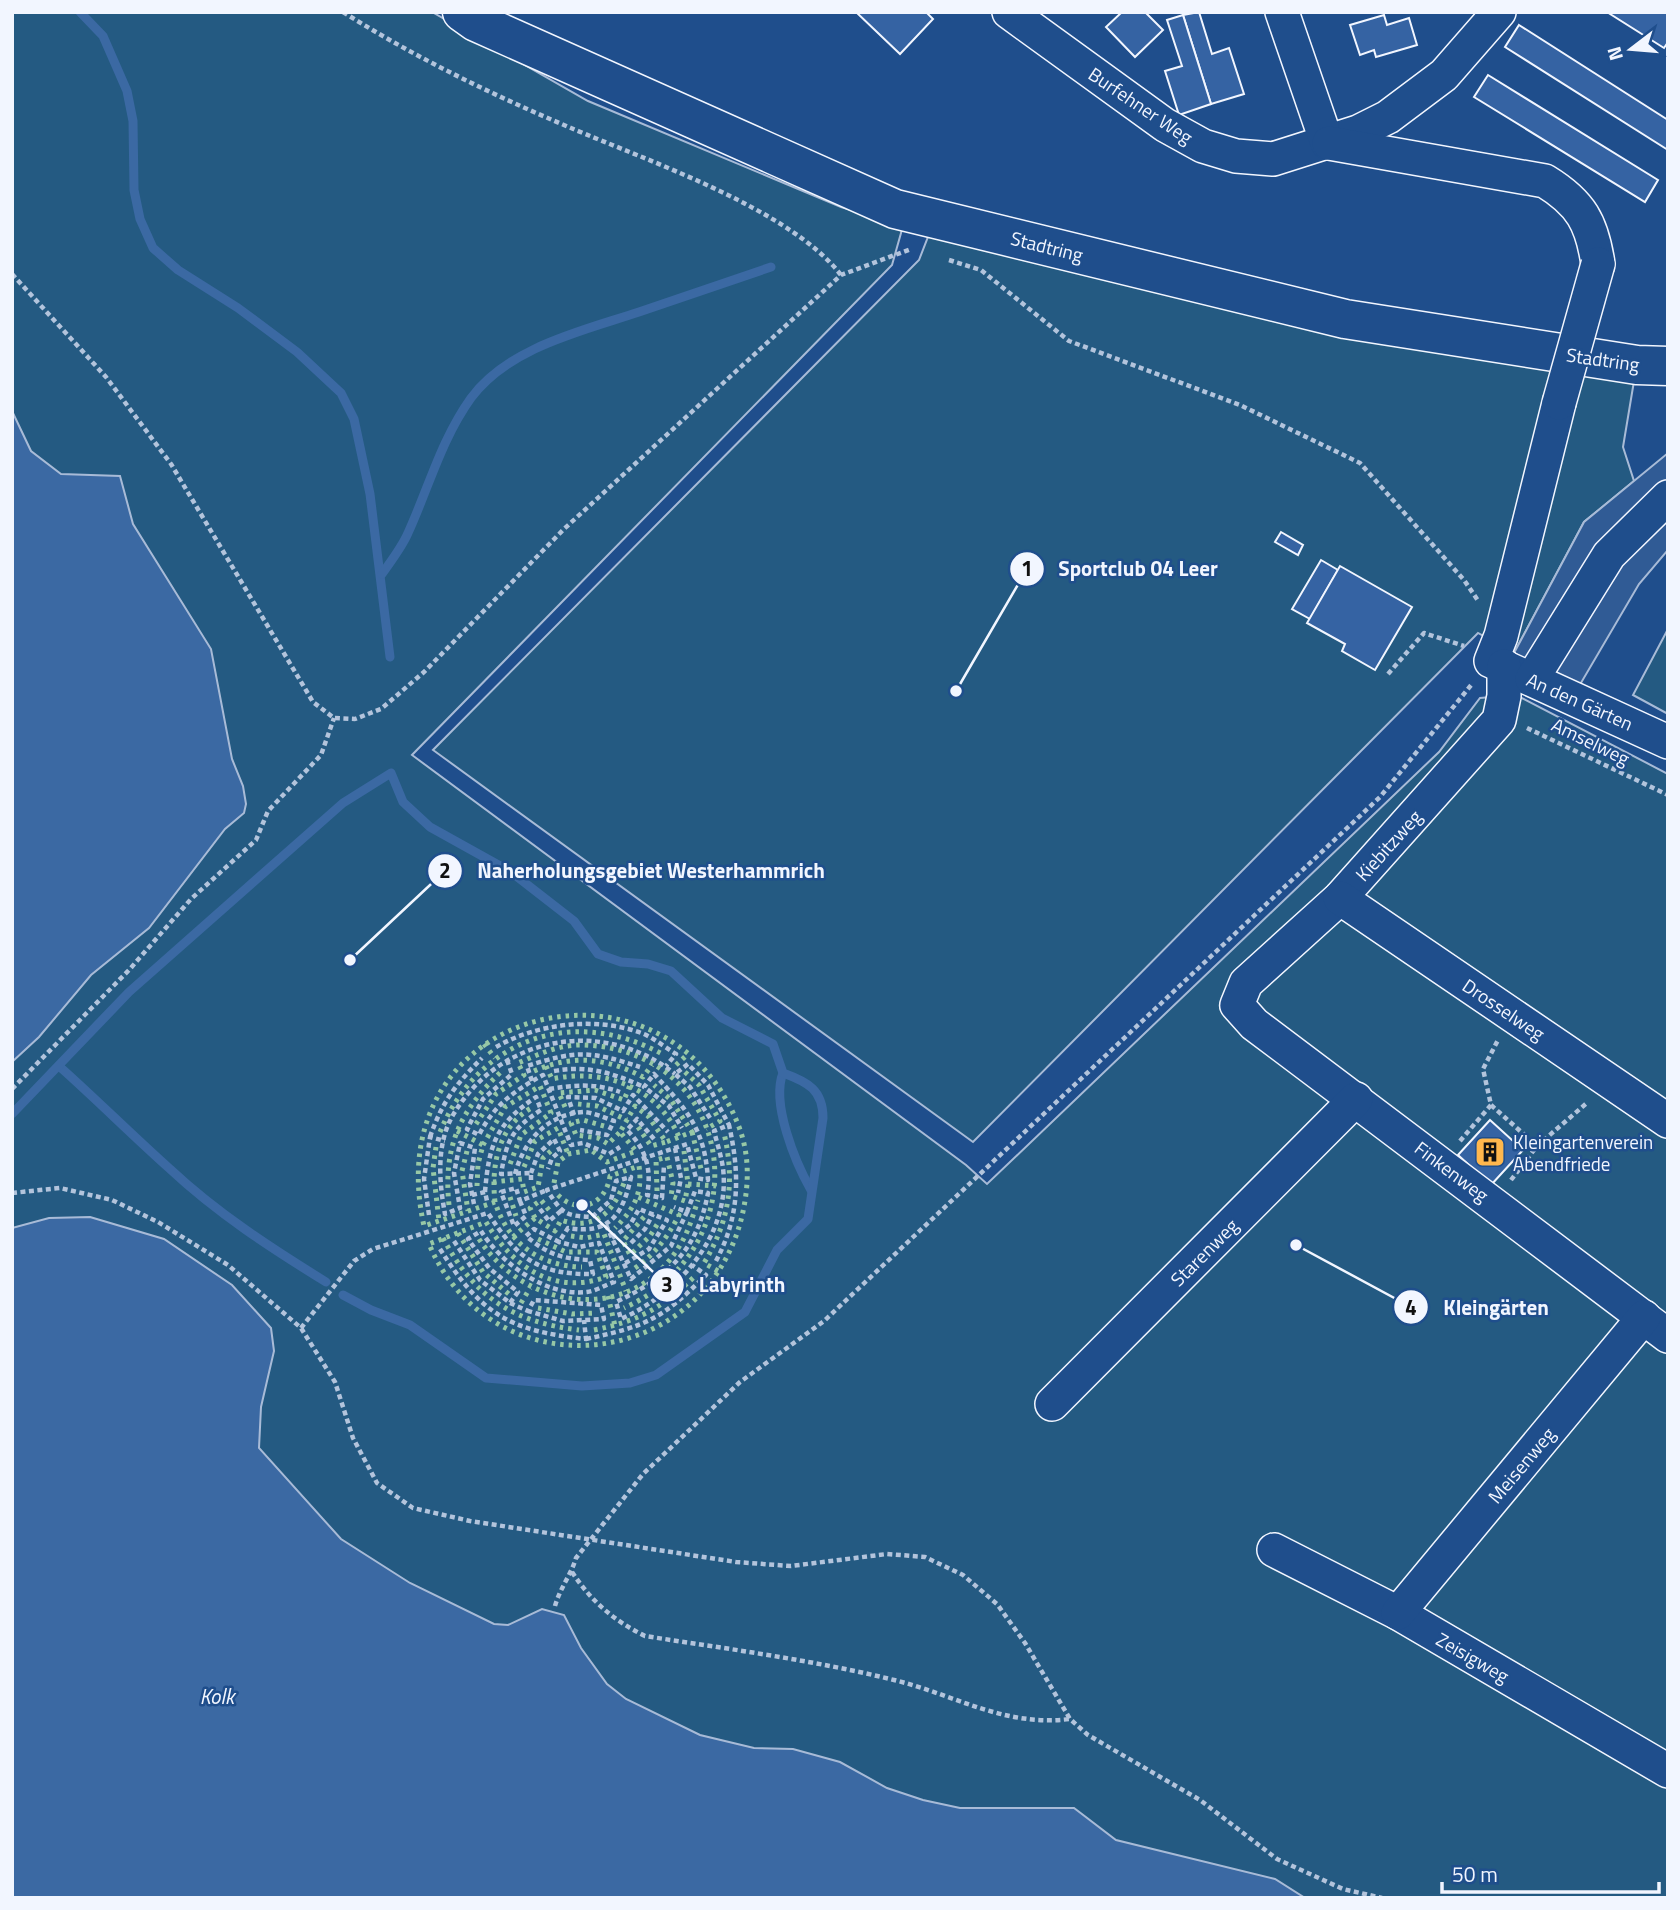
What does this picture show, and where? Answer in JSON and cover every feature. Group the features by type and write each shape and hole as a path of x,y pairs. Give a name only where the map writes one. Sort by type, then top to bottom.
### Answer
{"highway":[{"name":"Stadtring","path":"462,12 476,22 895,209 1345,319 1637,365 1668,366"}],"street":[{"name":"Burfehner Weg","path":"1009,12 1165,125 1203,146 1236,156 1273,159 1368,127 1416,99 1444,75 1499,12"},
{"path":"1282,12 1327,143 1545,181 1566,193 1581,211 1594,236 1598,264 1559,403 1507,660 1499,720"},
{"path":"1507,660 1668,497"},
{"name":"An den Gärten","path":"1507,660 1668,742"},
{"name":"Kiebitzweg","path":"1237,1005 1246,983 1340,898 1499,720"},
{"name":"Drosselweg","path":"1340,898 1668,1121"},
{"name":"Finkenweg","path":"1237,1005 1254,1024 1656,1327"},
{"name":"Starenweg","path":"1052,1404 1356,1099"},
{"name":"Meisenweg","path":"1398,1613 1656,1327"},
{"name":"Zeisigweg","path":"1274,1550 1398,1613 1668,1772"}],"path":[{"path":"343,12 450,73 696,180 766,217 826,256 841,275"},
{"path":"12,274 106,377 172,464 313,702 334,718 355,719 381,709 424,672 564,529 841,275 913,248"},
{"path":"947,259 981,270 1069,341 1240,405 1360,463 1464,580 1507,660"},
{"path":"1388,674 1423,633 1507,660"},
{"path":"555,1606 563,1581 572,1572 576,1558 643,1474 740,1382 824,1321 1380,796 1507,660"},
{"path":"12,1089 129,970 191,899 256,839 268,811 321,755 334,718"},
{"name":"Amselweg","path":"1499,720 1538,731 1668,795"},
{"path":"1512,1013 1483,1069 1491,1105 1537,1146"},
{"path":"496,1048 515,1036 557,1027 600,1024 644,1034 676,1054 666,1066"},
{"path":"474,1204 470,1184 475,1148 460,1143 454,1173 460,1209 445,1214 438,1178 452,1116 475,1084 507,1060 546,1045 575,1038 609,1042 658,1059 690,1087 710,1118"},
{"path":"532,1081 527,1066 564,1054 598,1053 640,1067"},
{"path":"429,1215 424,1180 430,1137 441,1106 460,1079 482,1058"},
{"path":"507,1060 512,1074 483,1099 467,1129 479,1135 489,1116 510,1094 543,1075 571,1145 583,1143 609,1154 620,1147"},
{"path":"675,1074 688,1063 708,1084 729,1125 737,1169 737,1200 731,1229 716,1261"},
{"path":"554,1071 575,1067 609,1071 644,1087 669,1106 682,1128"},
{"path":"520,1202 547,1190 687,1144 696,1178 708,1180 706,1151 691,1114 654,1074 644,1087"},
{"path":"1493,1203 1537,1146 1611,1082"},
{"path":"549,1090 576,1084 603,1086 620,1092"},
{"path":"573,1115 568,1097 596,1098 624,1111 633,1095 668,1132"},
{"path":"487,1200 485,1192 495,1137 510,1114 536,1097 541,1110 519,1124 506,1145 501,1174 531,1173"},
{"path":"1441,1163 1491,1105"},
{"path":"515,1174 521,1153 534,1133 561,1118 585,1112 614,1121 607,1135 580,1130"},
{"path":"653,1139 637,1119 626,1130 646,1157 651,1175 647,1195 662,1198 664,1165"},
{"path":"606,1225 631,1279 653,1265 671,1247 695,1191 708,1193 703,1218 690,1244 672,1268 650,1286 616,1302 621,1319 647,1307 692,1265 706,1245 718,1217 723,1168 714,1131 729,1125"},
{"path":"430,1137 445,1140"},
{"path":"531,1182 531,1173 538,1154 554,1139 560,1151 552,1158 548,1169"},
{"path":"675,1148 681,1178 678,1193"},
{"path":"547,1190 561,1211 574,1216 592,1217 611,1200 616,1181 631,1177 624,1206 606,1225 586,1231 568,1228 559,1242"},
{"path":"12,1194 60,1188 112,1200 190,1240 228,1265 301,1328 335,1382 353,1438 377,1483 413,1508 470,1521 736,1562 792,1566 887,1554 925,1557 963,1575 997,1604 1025,1643 1070,1719 1112,1749 1200,1800 1277,1859 1343,1889 1382,1898"},
{"path":"516,1188 520,1202 526,1216 514,1226 501,1192 516,1188"},
{"path":"472,1195 485,1192"},
{"path":"674,1207 687,1212"},
{"path":"540,1209 550,1221 561,1211"},
{"path":"612,1238 630,1225 639,1209 667,1220 649,1249 624,1264"},
{"path":"301,1328 354,1261 373,1249 488,1213 508,1244 537,1265 561,1275 593,1274 590,1260 566,1259 544,1252 526,1236 534,1229 559,1242 579,1247 599,1243 614,1282 586,1292 554,1287 520,1273 494,1252 481,1231 468,1239 489,1268 518,1292 510,1303"},
{"path":"631,1243 645,1229 653,1214"},
{"path":"454,1241 480,1280 510,1303 528,1311 563,1321 604,1319 601,1305 534,1300 528,1311"},
{"path":"440,1249 464,1287 495,1314 542,1334 586,1339 633,1329 672,1309 706,1275 692,1265"},
{"path":"584,1320 586,1339"},
{"path":"572,1572 588,1596 615,1621 645,1636 895,1680 982,1711 1027,1721 1070,1719"}],"shaded area":[{"path":"12,12 432,12 588,101 841,207 903,226 892,265 412,755 966,1165 987,1184 1439,752 1480,698 1516,695 1668,774 1668,1898 12,1898"},
{"path":"940,206 1345,309 1639,351 1623,447 1634,481 1584,522 1514,653 1478,633 973,1142 433,750 919,260"},
{"path":"1668,453 1668,550 1639,584 1578,688 1514,653 1584,522"},
{"path":"1668,629 1668,714 1633,695"}],"water":[{"path":"12,411 31,451 61,474 120,476 133,524 211,649 232,759 243,786 246,804 244,813 225,829 149,928 91,975 39,1037 12,1062"},
{"name":"Kolk","path":"90,1217 164,1239 232,1285 271,1328 274,1351 261,1407 259,1448 341,1539 410,1583 494,1624 508,1625 542,1609 564,1615 581,1648 607,1684 626,1699 700,1735 754,1748 793,1749 840,1762 887,1788 960,1808 1074,1808 1116,1840 1275,1879 1305,1898 12,1898 12,1228 49,1218"}],"building":[{"path":"856,12 926,12 933,19 900,54"},
{"path":"1122,12 1145,12 1163,30 1135,57 1106,27"},
{"path":"1199,12 1212,54 1229,48 1244,94 1211,104 1183,15"},
{"path":"1607,12 1668,12 1668,42 1664,48"},
{"path":"1183,15 1211,104 1179,115 1165,71 1182,66 1167,20"},
{"path":"1384,15 1387,25 1409,18 1417,45 1376,57 1374,50 1360,55 1350,25"},
{"path":"1519,25 1668,120 1668,150 1505,47"},
{"path":"1488,75 1658,180 1645,202 1474,97"},
{"path":"1281,532 1303,545 1298,555 1275,542"},
{"path":"1321,560 1338,570 1310,619 1292,609"},
{"path":"1340,566 1412,607 1375,670 1342,651 1345,644 1307,623"},
{"name":"Kleingartenverein Abendfriede","path":"1490,1120 1523,1150 1491,1185 1458,1155"}],"waterway":[{"path":"80,12 103,36 127,91 133,121 134,190 140,219 153,248 178,270 238,308 297,352 341,393 354,419 370,494 390,657"},
{"path":"382,574 406,538 451,430 471,398 487,380 526,353 548,343 771,267"},
{"path":"12,1114 129,992 343,803 391,773 403,802 430,827 511,872 574,921 598,954 621,962 648,964 671,971 722,1018 773,1044 783,1073 807,1084 820,1100 823,1118 808,1219 777,1250 745,1312 656,1375 630,1383 582,1386 486,1378 410,1325 371,1310 343,1295"},
{"path":"60,1067 206,1200 265,1243 326,1282"},
{"path":"783,1073 780,1085 782,1116 792,1149 811,1190"}],"hedge":[{"path":"538,1239 566,1252 597,1252 606,1277 569,1283 536,1273 508,1252 486,1222 429,1244 459,1292 499,1325 546,1342 595,1345 643,1333 686,1308 720,1268 744,1205 747,1171 743,1138 703,1068 652,1031 595,1016 536,1021 483,1046 442,1089 420,1150 424,1226 495,1202 508,1229 527,1250 552,1262 582,1267"},
{"path":"440,1132 457,1100 479,1073 504,1053 533,1040 564,1033 597,1033 630,1040 664,1055"},
{"path":"484,1044 495,1058"},
{"path":"476,1124 496,1094 524,1075 518,1063 559,1048 584,1045 636,1055 675,1080 701,1115 713,1156 713,1199 698,1242 668,1279 624,1308"},
{"path":"676,1065 688,1054"},
{"path":"534,1071 576,1060 603,1062 643,1077 652,1065"},
{"path":"546,1066 552,1079 590,1076 609,1079 643,1093 669,1119 679,1137"},
{"path":"449,1205 449,1165 458,1130 476,1100 503,1070"},
{"path":"685,1072 699,1085 720,1121 706,1129"},
{"path":"565,1107 559,1093 595,1090 624,1100 630,1085"},
{"path":"554,1183 558,1162 568,1154 591,1150 607,1162 636,1151 620,1132 635,1106 648,1116 666,1142 692,1132 671,1100 654,1085"},
{"path":"483,1145 505,1107 540,1086 551,1113 521,1135 509,1167"},
{"path":"578,1104 597,1106 627,1120"},
{"path":"495,1202 494,1174 499,1148 512,1125 533,1107"},
{"path":"604,1126 583,1120 571,1123 576,1135 598,1138 608,1144 620,1132"},
{"path":"638,1127 651,1146 666,1142"},
{"path":"524,1167 535,1141 558,1128 568,1154"},
{"path":"457,1131 483,1145 478,1164 477,1186"},
{"path":"692,1132 702,1173"},
{"path":"718,1271 704,1263 720,1231 728,1200 729,1168 724,1133"},
{"path":"436,1147 433,1168 439,1221"},
{"path":"493,1182 522,1179 524,1192 538,1187 543,1158 552,1150"},
{"path":"467,1151 462,1171 468,1211"},
{"path":"657,1191 656,1160 667,1157 673,1183 671,1196 685,1201 688,1184 684,1151"},
{"path":"558,1195 574,1205 590,1204 603,1194 610,1176 639,1166 640,1184 636,1200 615,1228"},
{"path":"549,1210 541,1200 530,1208 535,1218 555,1231 561,1220 573,1223 593,1221 608,1211 624,1183"},
{"path":"688,1184 716,1186"},
{"path":"510,1197 516,1216"},
{"path":"635,1268 660,1245 679,1215 638,1197"},
{"path":"479,1239 499,1263 524,1282 551,1294 580,1299 608,1298 635,1288 660,1271 683,1240 698,1200"},
{"path":"644,1217 623,1241 630,1255 650,1236 658,1223"},
{"path":"513,1237 535,1218"},
{"path":"458,1233 483,1272 510,1295"},
{"path":"571,1236 586,1238 604,1234 626,1291"},
{"path":"443,1238 468,1277 498,1304 534,1321 579,1330"},
{"path":"594,1330 649,1312 672,1297 695,1276"},
{"path":"521,1303 530,1288"},
{"path":"608,1296 615,1326"},
{"path":"538,1308 572,1314 595,1313"}],"place":[{"name":"Sportclub 04 Leer","path":"956,691"},
{"name":"Naherholungsgebiet Westerhammrich","path":"350,960"},
{"name":"Kleingartenverein Abendfriede","path":"1490,1152"},
{"name":"Labyrinth","path":"582,1205"},
{"name":"Kleingärten","path":"1296,1245"}]}
